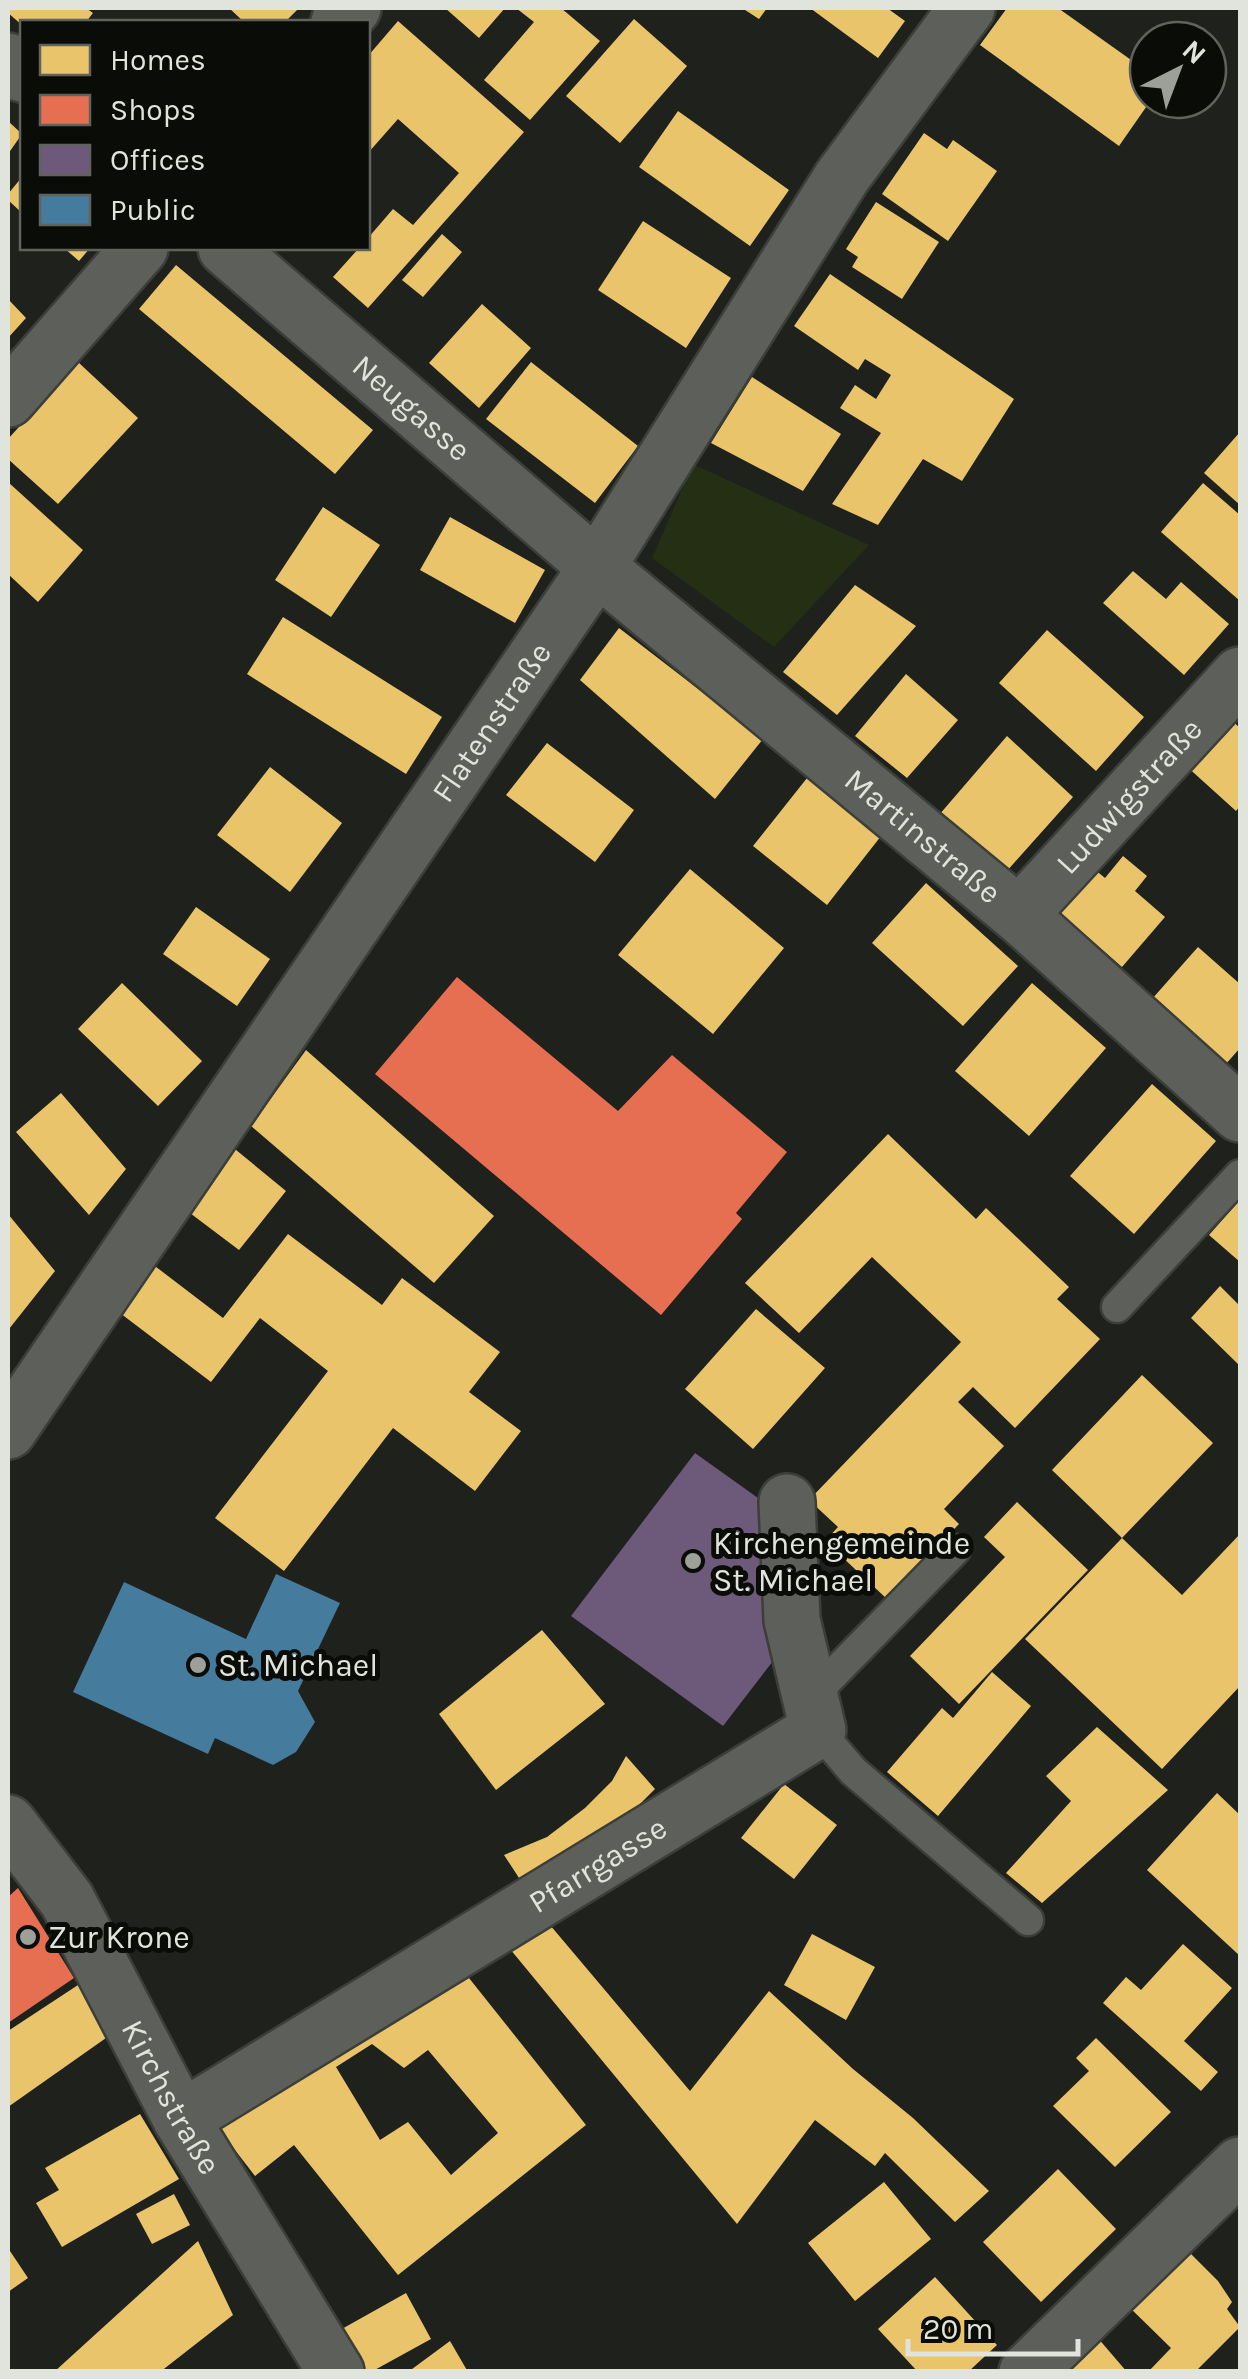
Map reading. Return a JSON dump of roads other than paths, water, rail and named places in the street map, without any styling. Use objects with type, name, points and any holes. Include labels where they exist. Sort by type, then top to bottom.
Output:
[{"type":"street","name":"Flatenstraße","points":[[8,1431],[597,567],[842,177],[966,8]]},
{"type":"street","points":[[8,399],[138,250]]},
{"type":"street","name":"Neugasse","points":[[228,250],[597,567]]},
{"type":"street","name":"Martinstraße","points":[[597,567],[1018,915],[1240,1114]]},
{"type":"street","name":"Ludwigstraße","points":[[1018,915],[1240,675]]},
{"type":"street","points":[[787,1502],[792,1620],[814,1714]]},
{"type":"street","name":"Pfarrgasse","points":[[180,2119],[814,1714]]},
{"type":"street","name":"Kirchstraße","points":[[8,1824],[67,1900],[180,2119],[336,2372]]},
{"type":"street","points":[[1026,2372],[1240,2165]]},
{"type":"lane","points":[[1117,1307],[1240,1176]]},
{"type":"lane","points":[[955,1550],[814,1714],[853,1772],[1028,1920]]},
{"type":"place","name":"Kirchengemeinde St. Michael","points":[[693,1561]]},
{"type":"place","name":"St. Michael","points":[[198,1665]]},
{"type":"place","name":"Zur Krone","points":[[28,1937]]}]
